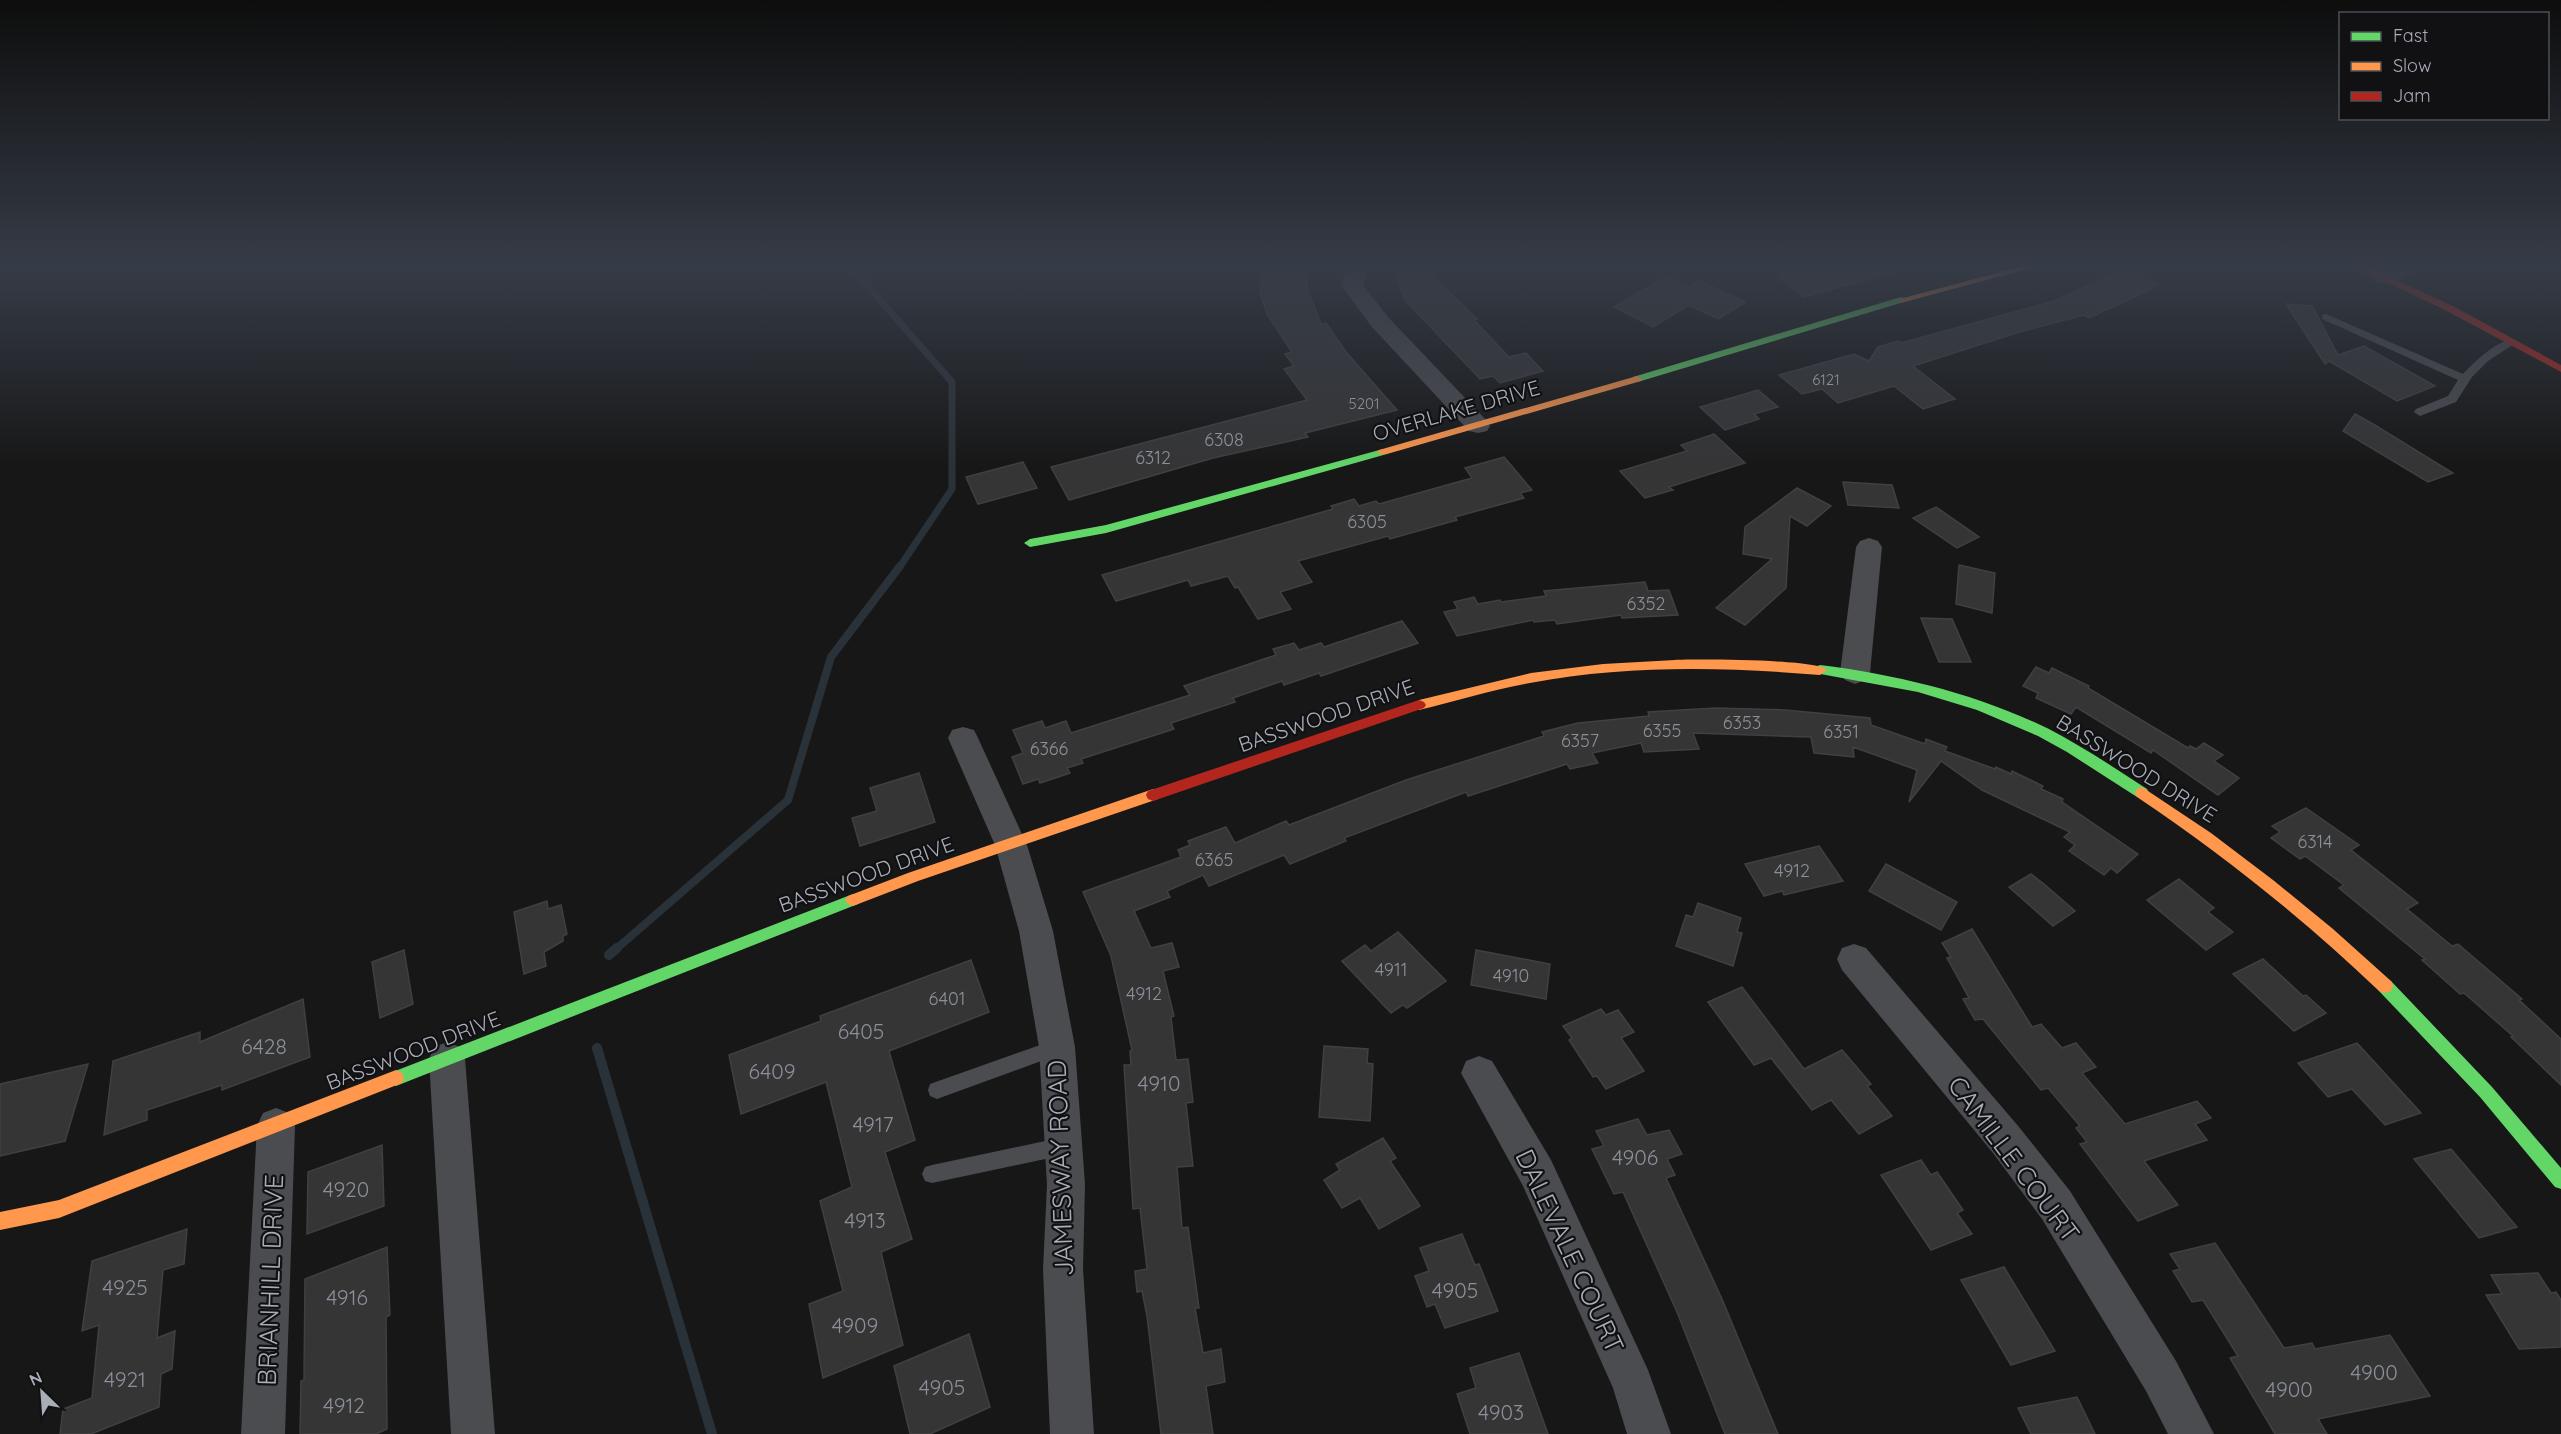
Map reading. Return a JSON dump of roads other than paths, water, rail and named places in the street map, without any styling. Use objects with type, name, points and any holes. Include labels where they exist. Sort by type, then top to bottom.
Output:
[{"type":"street","points":[[1391,334],[1478,426]]},
{"type":"street","name":"OVERLAKE DRIVE","points":[[1030,543],[1106,529],[1478,426],[1786,334]]},
{"type":"street","points":[[2498,334],[2561,369]]},
{"type":"street","points":[[1855,673],[1869,547]]},
{"type":"street","name":"BASSWOOD DRIVE","points":[[0,1221],[59,1209],[913,877],[1415,706],[1530,678],[1612,667],[1694,663],[1757,664],[1855,673],[1946,695],[2011,718],[2072,748],[2213,840],[2264,879],[2383,984],[2486,1092],[2561,1181]]},
{"type":"street","name":"JAMESWAY ROAD","points":[[963,738],[1011,845],[1036,931],[1057,1047],[1066,1185],[1063,1269],[1072,1434]]},
{"type":"street","name":"CAMILLE COURT","points":[[1854,958],[2006,1140],[2056,1205],[2161,1376],[2192,1434]]},
{"type":"street","points":[[447,1059],[472,1434]]},
{"type":"street","name":"DALEVALE COURT","points":[[1479,1073],[1537,1173],[1634,1385],[1648,1434]]},
{"type":"street","name":"BRIANHILL DRIVE","points":[[263,1434],[276,1126]]},
{"type":"lane","points":[[2364,334],[2465,379]]},
{"type":"lane","points":[[2420,412],[2452,399],[2465,379],[2496,350],[2511,342]]},
{"type":"lane","points":[[938,1090],[1057,1047]]},
{"type":"lane","points":[[932,1174],[1064,1146]]},
{"type":"waterway","points":[[899,568],[952,489],[952,382],[910,334]]},
{"type":"waterway","points":[[615,950],[788,800],[831,657],[900,566]]},
{"type":"waterway","points":[[609,955],[617,948]]},
{"type":"waterway","points":[[597,1048],[712,1434]]}]
